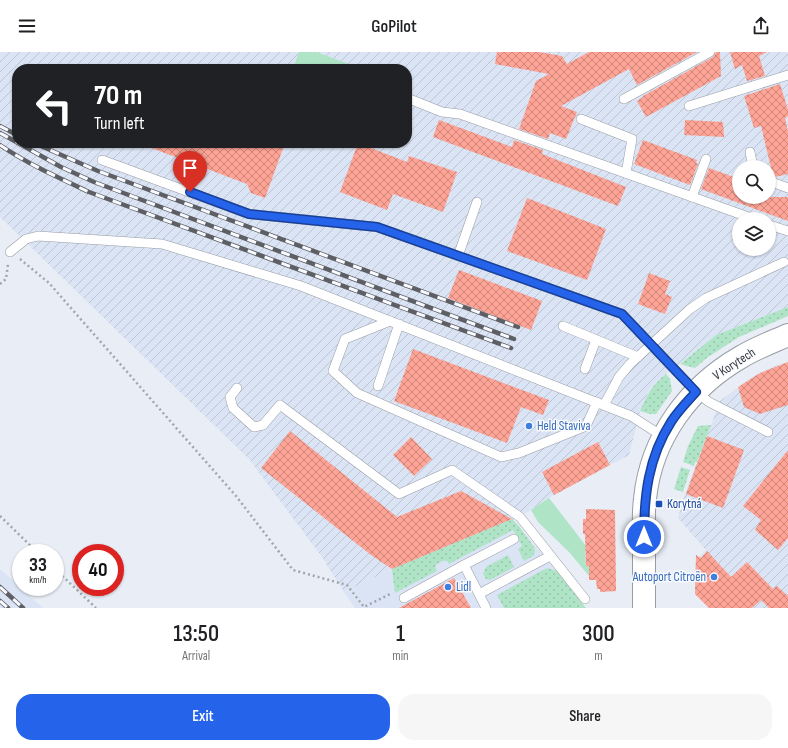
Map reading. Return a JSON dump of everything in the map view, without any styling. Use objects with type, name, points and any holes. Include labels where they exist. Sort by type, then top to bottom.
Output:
[{"type":"street","name":"V Korytech","points":[[644,608],[645,499],[651,468],[662,436],[671,422],[696,392],[730,364],[752,351],[788,335]]},
{"type":"lane","points":[[624,99],[710,52]]},
{"type":"lane","points":[[689,106],[788,75]]},
{"type":"lane","points":[[412,100],[442,112],[460,114],[734,212]]},
{"type":"lane","points":[[581,119],[632,139],[626,173]]},
{"type":"lane","points":[[750,152],[751,160]]},
{"type":"lane","points":[[692,197],[706,159]]},
{"type":"lane","points":[[102,160],[249,214],[377,227],[622,314],[696,392],[709,402],[768,432]]},
{"type":"lane","points":[[776,184],[788,188]]},
{"type":"lane","points":[[458,256],[478,202]]},
{"type":"lane","points":[[776,227],[788,231]]},
{"type":"lane","points":[[10,252],[26,239],[38,236],[162,244],[301,286],[631,416],[662,436]]},
{"type":"lane","points":[[390,321],[345,339],[332,371],[358,394],[501,457],[519,453],[586,426],[619,377],[638,357],[690,309],[706,298],[784,262]]},
{"type":"lane","points":[[378,386],[399,324]]},
{"type":"lane","points":[[562,326],[638,357]]},
{"type":"lane","points":[[585,369],[596,340]]},
{"type":"lane","points":[[237,388],[230,397],[233,408],[254,427],[263,426],[280,405],[398,494],[452,470],[520,517],[585,599]]},
{"type":"lane","points":[[404,598],[514,539]]},
{"type":"lane","points":[[479,594],[550,556]]},
{"type":"lane","points":[[464,565],[486,608]]},
{"type":"path","points":[[10,252],[50,283],[236,496],[293,570],[347,586],[364,607],[399,589],[404,598]]},
{"type":"path","points":[[0,516],[29,544]]},
{"type":"path","points":[[64,578],[96,608]]},
{"type":"shaded area","points":[[0,52],[788,52],[788,307],[716,335],[656,382],[649,391],[640,411],[629,455],[554,495],[520,517],[392,569],[344,592],[322,557],[249,459],[0,217]]},
{"type":"shaded area","points":[[788,362],[788,608],[709,608],[695,594],[696,560],[706,550],[678,518],[685,494],[720,401],[749,379],[772,367]]},
{"type":"shaded area","points":[[512,519],[557,571],[586,608],[355,608],[344,592],[392,569]]},
{"type":"shaded area","points":[[0,569],[12,580],[12,596],[30,596],[43,608],[0,608]]},
{"type":"green space","points":[[299,52],[316,52],[349,64],[295,64]]},
{"type":"green space","points":[[788,307],[788,316],[739,337],[708,357],[695,368],[680,364],[716,335]]},
{"type":"green space","points":[[666,374],[670,379],[672,391],[656,414],[640,411],[650,391]]},
{"type":"green space","points":[[711,425],[697,462],[695,462],[694,466],[683,462],[688,446],[698,426]]},
{"type":"green space","points":[[681,467],[690,470],[683,492],[674,489]]},
{"type":"green space","points":[[549,498],[590,551],[585,551],[586,566],[590,566],[589,576],[570,553],[538,522],[531,510]]},
{"type":"green space","points":[[512,519],[534,547],[535,551],[533,556],[524,561],[518,549],[522,546],[513,530],[449,564],[447,561],[440,562],[435,567],[437,571],[395,593],[392,569]]},
{"type":"green space","points":[[508,555],[514,567],[490,580],[486,579],[483,574],[486,567]]},
{"type":"green space","points":[[547,568],[557,571],[586,608],[504,608],[497,595]]},
{"type":"building","points":[[497,52],[539,52],[562,56],[567,64],[589,52],[697,52],[637,85],[629,69],[561,106],[577,112],[566,139],[550,133],[548,139],[519,129],[536,81],[549,74],[495,64]]},
{"type":"building","points":[[716,52],[720,52],[721,76],[646,117],[637,101],[643,96],[713,57]]},
{"type":"building","points":[[730,52],[767,52],[759,56],[765,76],[747,81],[742,65],[735,69]]},
{"type":"building","points":[[780,84],[788,110],[788,116],[785,118],[788,132],[788,174],[776,177],[776,160],[769,160],[761,126],[754,128],[744,96]]},
{"type":"building","points":[[439,120],[512,147],[514,140],[543,150],[542,154],[626,187],[618,206],[433,137]]},
{"type":"building","points":[[685,120],[723,122],[724,137],[684,135]]},
{"type":"building","points":[[643,140],[697,160],[696,163],[698,164],[690,185],[634,164]]},
{"type":"building","points":[[152,148],[283,148],[265,198],[251,193],[247,184]]},
{"type":"building","points":[[356,148],[371,148],[407,162],[409,156],[457,172],[443,212],[393,194],[387,210],[340,192]]},
{"type":"building","points":[[709,168],[732,176],[732,200],[701,189]]},
{"type":"building","points":[[776,197],[788,197],[788,221],[776,217],[776,212],[764,212],[742,204],[776,204]]},
{"type":"building","points":[[527,198],[606,229],[587,280],[507,251]]},
{"type":"building","points":[[459,270],[542,301],[531,330],[448,298]]},
{"type":"building","points":[[649,273],[670,281],[665,294],[672,297],[665,314],[638,304]]},
{"type":"building","points":[[413,349],[549,400],[543,415],[521,407],[507,443],[394,401]]},
{"type":"building","points":[[788,362],[788,405],[760,414],[744,407],[738,387],[760,373]]},
{"type":"building","points":[[290,431],[397,517],[461,491],[512,519],[392,569],[371,555],[261,468]]},
{"type":"building","points":[[707,436],[744,450],[723,508],[686,494]]},
{"type":"building","points":[[411,437],[432,459],[414,476],[393,455]]},
{"type":"building","points":[[598,442],[610,465],[554,495],[542,472]]},
{"type":"building","points":[[788,450],[788,538],[778,550],[755,530],[761,520],[743,506]]},
{"type":"building","points":[[586,509],[615,510],[616,591],[600,592],[600,589],[597,589],[596,580],[589,580],[589,566],[586,566],[585,534],[583,534],[583,519],[586,519]]},
{"type":"building","name":"Autoport Citroën","points":[[707,551],[731,577],[747,562],[773,589],[777,586],[788,596],[788,608],[769,608],[761,600],[752,608],[709,608],[695,594],[696,555],[701,558]]},
{"type":"building","name":"Lidl","points":[[454,578],[471,608],[399,608]]},
{"type":"railway","points":[[0,126],[12,132]]},
{"type":"railway","points":[[0,133],[12,140]]},
{"type":"railway","points":[[0,145],[33,165],[89,192],[511,348]]},
{"type":"railway","points":[[27,148],[61,167],[94,182],[514,339]]},
{"type":"railway","points":[[45,148],[98,171],[518,327]]},
{"type":"railway","points":[[0,587],[23,608]]},
{"type":"railway","points":[[0,601],[8,608]]},
{"type":"place","name":"Held Staviva","points":[[529,426]]},
{"type":"place","name":"Korytná","points":[[659,504]]},
{"type":"place","name":"Autoport Citroën","points":[[714,577]]},
{"type":"place","name":"Lidl","points":[[448,587]]},
{"type":"route","points":[[190,192],[249,214],[377,227],[622,314],[696,392],[671,422],[662,436],[655,455],[646,487],[644,537]]}]
